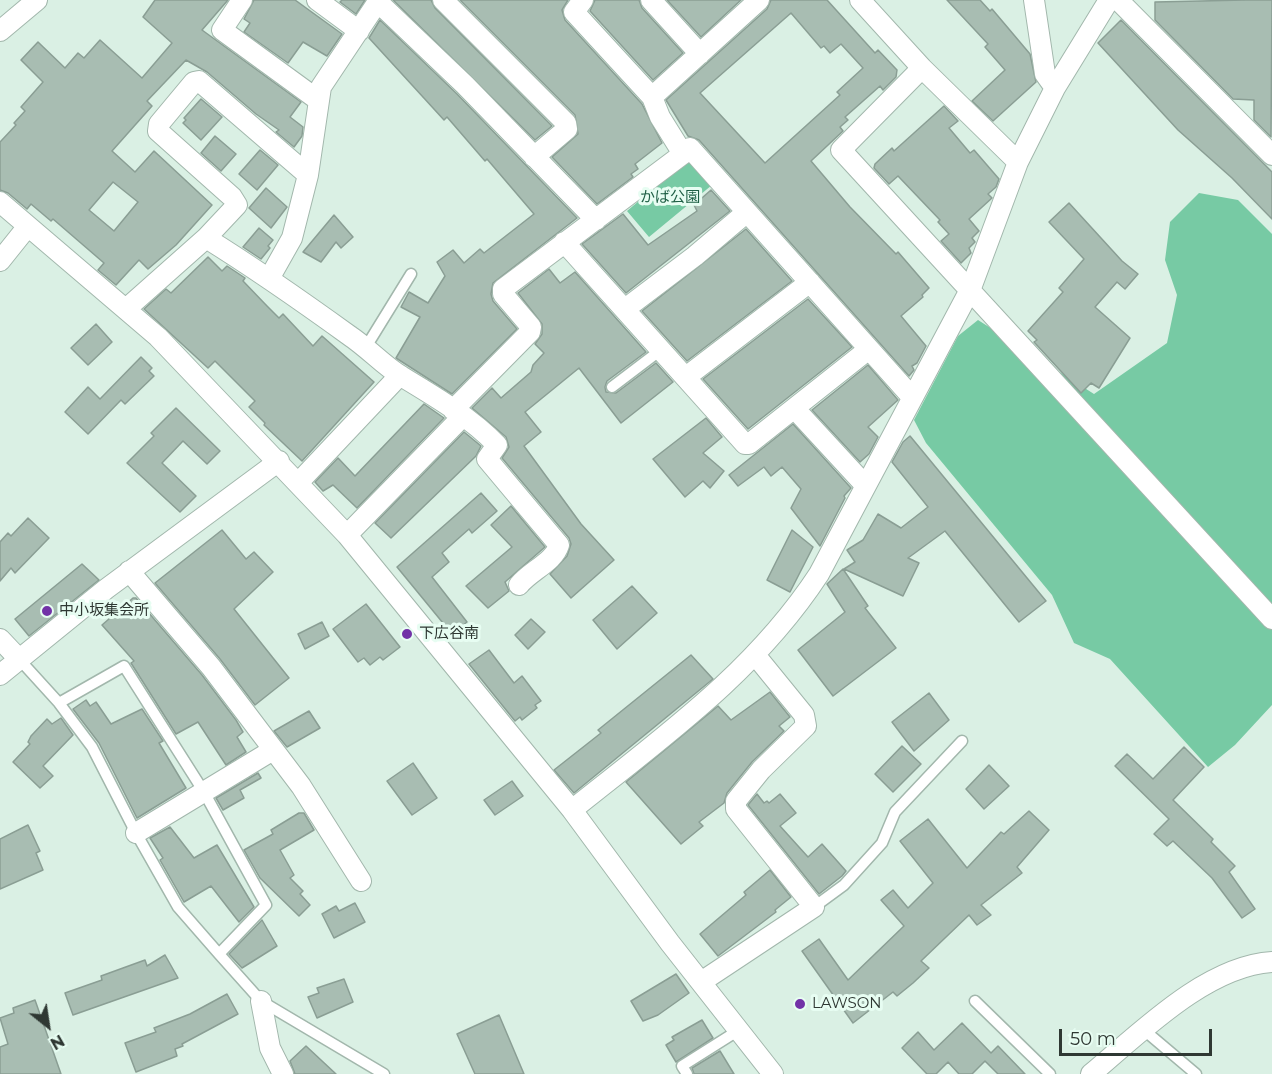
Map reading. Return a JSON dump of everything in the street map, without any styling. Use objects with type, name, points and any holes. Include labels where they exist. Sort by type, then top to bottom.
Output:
[{"type":"street","points":[[0,31],[37,0]]},
{"type":"street","points":[[242,0],[222,30],[318,100]]},
{"type":"street","points":[[317,0],[359,31]]},
{"type":"street","points":[[443,0],[566,123],[567,129],[534,157]]},
{"type":"street","points":[[583,0],[574,12],[652,96],[660,117],[683,154]]},
{"type":"street","points":[[651,0],[700,54]]},
{"type":"street","points":[[860,0],[922,68],[1018,162]]},
{"type":"street","points":[[1034,0],[1045,74],[1054,88]]},
{"type":"street","points":[[572,810],[669,732],[756,656],[794,613],[819,573],[911,396],[971,288],[1018,162],[1054,88],[1109,0]]},
{"type":"street","points":[[1118,0],[1272,155]]},
{"type":"street","points":[[270,277],[292,238],[308,175],[321,87],[378,1],[465,85],[596,220]]},
{"type":"street","points":[[652,96],[700,54],[751,3]]},
{"type":"street","points":[[922,68],[841,150],[971,288],[1272,619]]},
{"type":"street","points":[[126,309],[206,238],[237,205],[232,197],[158,131],[159,124],[194,82],[199,81],[308,175]]},
{"type":"street","points":[[347,535],[530,332],[531,327],[503,294],[503,289],[690,148],[911,396]]},
{"type":"street","points":[[0,202],[158,337],[279,461],[347,535],[572,810],[773,1074]]},
{"type":"street","points":[[625,309],[695,256],[747,212]]},
{"type":"street","points":[[0,261],[28,226]]},
{"type":"street","points":[[206,238],[270,277],[366,347],[400,375],[421,386],[458,413],[497,445],[487,459],[559,545],[557,553],[528,573],[519,585]]},
{"type":"street","points":[[564,242],[745,444],[795,409],[869,349]]},
{"type":"street","points":[[686,377],[810,282]]},
{"type":"street","points":[[298,482],[400,375]]},
{"type":"street","points":[[795,409],[865,485]]},
{"type":"street","points":[[0,675],[129,571],[279,461]]},
{"type":"street","points":[[129,571],[211,667],[301,786],[361,882]]},
{"type":"street","points":[[0,639],[19,659]]},
{"type":"street","points":[[701,982],[814,907],[736,809],[736,801],[761,771],[807,726],[804,715],[756,656]]},
{"type":"street","points":[[136,833],[273,750]]},
{"type":"street","points":[[1096,1072],[1144,1030],[1193,993],[1243,965],[1272,962]]},
{"type":"street","points":[[261,1000],[270,1048],[283,1074]]},
{"type":"lane","points":[[366,347],[411,274]]},
{"type":"lane","points":[[612,387],[662,349]]},
{"type":"lane","points":[[19,659],[59,703],[92,747],[178,908],[261,1000],[384,1074]]},
{"type":"lane","points":[[59,703],[124,666],[204,792],[266,905],[219,954]]},
{"type":"lane","points":[[814,907],[844,885],[882,843],[895,812],[963,741]]},
{"type":"lane","points":[[975,1001],[1050,1074]]},
{"type":"lane","points":[[687,1074],[682,1066],[739,1030]]},
{"type":"lane","points":[[1144,1030],[1196,1074]]},
{"type":"green space","name":"かば公園","points":[[690,158],[712,185],[649,237],[627,211]]},
{"type":"green space","points":[[1199,193],[1238,200],[1272,234],[1272,705],[1235,745],[1208,767],[1110,659],[1074,643],[1052,595],[926,443],[914,420],[958,336],[978,320],[1094,394],[1167,343],[1177,295],[1165,260],[1170,222]]},
{"type":"building","points":[[155,0],[228,0],[202,30],[301,102],[290,117],[303,127],[302,136],[294,147],[276,132],[279,130],[256,114],[207,72],[186,60],[147,101],[152,106],[112,151],[135,172],[154,151],[212,205],[176,245],[148,269],[139,260],[116,285],[98,270],[104,263],[53,219],[51,221],[31,204],[27,209],[8,193],[0,190],[0,142],[25,111],[21,107],[43,82],[21,60],[38,42],[65,68],[78,53],[84,58],[100,40],[142,78],[172,43],[143,17]],"holes":[[[113,182],[138,202],[114,231],[89,210]]]},
{"type":"building","points":[[254,0],[295,0],[342,34],[327,56],[303,42],[288,63],[244,32],[250,23],[244,19]]},
{"type":"building","points":[[342,0],[365,0],[356,14],[340,2]]},
{"type":"building","points":[[393,0],[431,0],[435,8],[552,126],[535,140]]},
{"type":"building","points":[[460,0],[568,0],[562,10],[565,20],[642,104],[662,143],[635,164],[638,169],[631,174],[633,177],[597,204],[552,157],[578,134],[575,115]]},
{"type":"building","points":[[595,0],[639,0],[642,8],[683,53],[653,80],[590,11]]},
{"type":"building","points":[[667,0],[741,0],[701,37]]},
{"type":"building","points":[[771,0],[827,0],[875,53],[878,50],[897,70],[896,77],[883,90],[880,86],[845,117],[848,120],[840,127],[843,131],[811,161],[850,207],[896,254],[898,252],[929,288],[922,295],[923,297],[901,316],[926,346],[917,363],[912,366],[914,370],[909,376],[699,140],[688,136],[666,100],[767,9]],"holes":[[[791,13],[821,48],[824,46],[830,53],[841,44],[863,68],[837,92],[840,95],[765,163],[700,93]]]},
{"type":"building","points":[[947,0],[980,0],[990,11],[992,9],[1030,54],[1036,82],[993,121],[972,101],[1005,70],[985,47],[988,44]]},
{"type":"building","points":[[1272,0],[1271,137],[1254,120],[1254,100],[1233,99],[1155,20],[1155,2]]},
{"type":"building","points":[[380,20],[457,94],[577,218],[493,283],[491,294],[493,301],[517,329],[452,394],[396,358],[420,317],[401,307],[409,292],[428,303],[445,276],[437,262],[453,250],[464,263],[480,249],[484,253],[534,214],[487,159],[485,161],[447,117],[444,120],[369,38]]},
{"type":"building","points":[[1121,20],[1272,172],[1272,219],[1232,178],[1178,130],[1098,43]]},
{"type":"building","points":[[201,99],[222,117],[201,140],[183,123],[186,120],[184,118]]},
{"type":"building","points":[[944,106],[958,121],[949,128],[970,153],[974,150],[999,179],[996,187],[988,194],[992,198],[969,219],[979,231],[972,238],[975,242],[969,248],[971,253],[961,263],[941,241],[949,234],[938,222],[940,220],[898,176],[889,184],[874,168],[875,164],[892,148],[894,151]]},
{"type":"building","points":[[215,136],[236,154],[221,171],[201,153]]},
{"type":"building","points":[[260,150],[278,165],[257,190],[239,174]]},
{"type":"building","points":[[266,188],[287,207],[271,228],[249,208]]},
{"type":"building","points":[[711,190],[730,211],[626,293],[582,244],[623,214],[648,245],[697,211],[694,205]]},
{"type":"building","points":[[1069,203],[1122,261],[1138,274],[1125,289],[1117,282],[1095,307],[1130,338],[1099,388],[1091,383],[1081,393],[1034,342],[1037,340],[1028,331],[1063,292],[1059,288],[1084,259],[1049,222]]},
{"type":"building","points":[[334,215],[353,237],[341,248],[336,242],[321,262],[303,252]]},
{"type":"building","points":[[259,228],[273,240],[261,259],[243,247]]},
{"type":"building","points":[[746,229],[792,281],[687,361],[642,311]]},
{"type":"building","points":[[208,257],[222,271],[227,266],[245,278],[243,281],[279,318],[283,314],[313,346],[322,336],[374,382],[302,461],[264,425],[265,423],[249,407],[255,401],[215,361],[208,368],[144,309],[166,289],[171,293]]},
{"type":"building","points":[[549,269],[560,283],[575,272],[646,352],[607,381],[606,392],[616,393],[656,363],[673,382],[621,423],[579,368],[525,412],[541,432],[524,446],[581,524],[614,560],[571,598],[550,574],[567,556],[571,544],[569,538],[502,458],[509,447],[506,437],[472,408],[492,388],[501,398],[531,372],[533,365],[544,353],[535,344],[542,334],[542,324],[518,293]]},
{"type":"building","points":[[808,299],[852,347],[748,429],[703,379]]},
{"type":"building","points":[[96,324],[112,342],[88,365],[71,348]]},
{"type":"building","points":[[141,357],[152,368],[149,371],[154,376],[125,404],[121,400],[88,434],[65,412],[88,387],[100,399]]},
{"type":"building","points":[[868,365],[898,400],[868,427],[878,437],[869,454],[860,462],[812,410]]},
{"type":"building","points":[[424,404],[444,418],[357,508],[333,485],[323,491],[315,482],[338,458],[355,476]]},
{"type":"building","points":[[176,408],[220,451],[207,464],[183,441],[162,463],[196,496],[180,512],[127,463],[154,436],[151,433]]},
{"type":"building","points":[[706,418],[722,437],[703,453],[724,471],[710,488],[703,481],[685,497],[653,459]]},
{"type":"building","points":[[793,424],[851,488],[844,496],[820,546],[791,508],[801,489],[782,467],[771,476],[764,467],[738,486],[729,475]]},
{"type":"building","points":[[464,432],[481,446],[476,456],[391,538],[375,523]]},
{"type":"building","points":[[910,436],[1046,601],[1019,622],[945,531],[908,558],[919,563],[903,596],[844,569],[855,562],[847,550],[863,540],[878,514],[901,528],[928,507],[892,462],[903,442]]},
{"type":"building","points":[[481,493],[497,511],[472,533],[469,529],[442,553],[449,562],[432,577],[467,622],[452,634],[397,567]]},
{"type":"building","points":[[511,506],[545,547],[505,582],[509,591],[488,608],[466,586],[512,547],[491,525]]},
{"type":"building","points":[[28,518],[49,538],[15,573],[11,568],[0,581],[0,542],[8,533],[11,536]]},
{"type":"building","points":[[222,530],[246,559],[254,552],[273,572],[234,609],[289,678],[255,705],[220,659],[155,583]]},
{"type":"building","points":[[792,530],[813,547],[790,592],[767,580]]},
{"type":"building","name":"中小坂集会所","points":[[82,564],[99,580],[29,636],[15,619]]},
{"type":"building","points":[[843,569],[868,606],[865,608],[896,648],[833,696],[798,650],[845,612],[827,584]]},
{"type":"building","points":[[632,586],[657,613],[617,649],[593,620]]},
{"type":"building","points":[[133,598],[136,598],[202,675],[243,732],[237,737],[246,752],[226,765],[198,722],[176,734],[131,663],[134,661],[102,625]]},
{"type":"building","points":[[366,604],[400,647],[383,660],[380,657],[370,665],[364,658],[358,662],[333,629]]},
{"type":"building","points":[[531,619],[545,632],[528,649],[515,635]]},
{"type":"building","points":[[322,622],[329,636],[305,649],[298,634]]},
{"type":"building","points":[[489,650],[514,683],[522,676],[541,701],[535,705],[537,708],[522,720],[520,717],[515,721],[469,664]]},
{"type":"building","points":[[691,655],[713,679],[574,793],[554,770],[601,733],[598,730]]},
{"type":"building","points":[[770,692],[790,717],[779,726],[784,731],[752,762],[727,793],[724,803],[699,822],[703,826],[681,844],[626,782],[718,706],[731,720]]},
{"type":"building","points":[[929,693],[949,720],[914,751],[892,722]]},
{"type":"building","points":[[86,700],[90,706],[96,702],[111,724],[142,709],[163,741],[159,743],[186,788],[137,818],[99,743],[73,709]]},
{"type":"building","points":[[309,711],[320,728],[287,747],[274,731]]},
{"type":"building","points":[[61,718],[73,735],[43,766],[53,776],[40,788],[13,762],[30,744],[28,742],[31,736],[47,719],[52,724]]},
{"type":"building","points":[[902,746],[921,764],[893,792],[875,774]]},
{"type":"building","points":[[1184,747],[1204,767],[1173,800],[1213,839],[1211,842],[1235,866],[1229,872],[1255,909],[1242,918],[1212,878],[1173,841],[1167,846],[1154,834],[1169,819],[1115,766],[1127,754],[1153,779]]},
{"type":"building","points":[[413,763],[437,798],[412,815],[387,781]]},
{"type":"building","points":[[989,765],[1009,786],[984,809],[966,789]]},
{"type":"building","points":[[258,773],[261,778],[240,790],[244,798],[223,810],[216,798]]},
{"type":"building","points":[[512,781],[523,796],[495,815],[484,800]]},
{"type":"building","points":[[757,794],[764,803],[767,801],[769,803],[780,794],[796,813],[780,826],[808,857],[822,844],[846,871],[842,876],[819,894],[748,805]]},
{"type":"building","points":[[1029,811],[1049,830],[1017,867],[1022,873],[981,905],[991,915],[977,925],[969,915],[921,961],[929,968],[913,983],[897,996],[893,992],[853,1023],[802,951],[819,939],[848,980],[904,926],[881,900],[893,890],[908,908],[933,883],[900,841],[928,819],[967,868],[1001,832],[1004,834]]},
{"type":"building","points":[[299,813],[304,813],[314,830],[280,850],[294,875],[290,878],[303,891],[300,894],[310,905],[299,916],[260,878],[244,850],[273,834],[271,830]]},
{"type":"building","points":[[28,825],[40,851],[36,853],[43,870],[0,889],[0,839]]},
{"type":"building","points":[[170,827],[194,858],[217,845],[254,907],[239,922],[211,886],[184,902],[160,860],[163,858],[150,838]]},
{"type":"building","points":[[770,870],[791,897],[775,910],[776,912],[718,956],[700,934],[746,895],[744,892]]},
{"type":"building","points":[[355,903],[365,922],[334,938],[322,914],[336,906],[339,911]]},
{"type":"building","points":[[262,920],[277,946],[242,968],[229,954]]},
{"type":"building","points":[[165,955],[178,978],[73,1015],[65,993],[102,980],[101,976],[145,960],[147,966]]},
{"type":"building","points":[[676,974],[689,993],[658,1015],[643,1021],[631,1001]]},
{"type":"building","points":[[344,979],[353,1002],[317,1018],[308,997],[319,993],[317,988]]},
{"type":"building","points":[[227,994],[238,1014],[182,1044],[183,1046],[175,1049],[177,1056],[136,1072],[125,1043],[156,1032],[154,1028],[190,1014]]},
{"type":"building","points":[[35,1000],[61,1074],[0,1074],[0,1047],[8,1044],[0,1018],[14,1013],[13,1008]]},
{"type":"building","points":[[499,1015],[524,1074],[475,1074],[457,1034]]},
{"type":"building","points":[[702,1020],[713,1038],[676,1062],[666,1045],[674,1040],[672,1037]]},
{"type":"building","points":[[962,1023],[991,1053],[998,1046],[1025,1074],[998,1074],[985,1061],[972,1074],[959,1074],[948,1062],[936,1074],[927,1074],[902,1048],[918,1032],[934,1050]]},
{"type":"building","points":[[306,1046],[336,1074],[295,1074],[290,1061]]},
{"type":"building","points":[[720,1051],[734,1074],[694,1074],[692,1068]]},
{"type":"place","name":"中小坂集会所","points":[[47,611]]},
{"type":"place","name":"下広谷南","points":[[407,634]]},
{"type":"place","name":"LAWSON","points":[[800,1004]]}]
